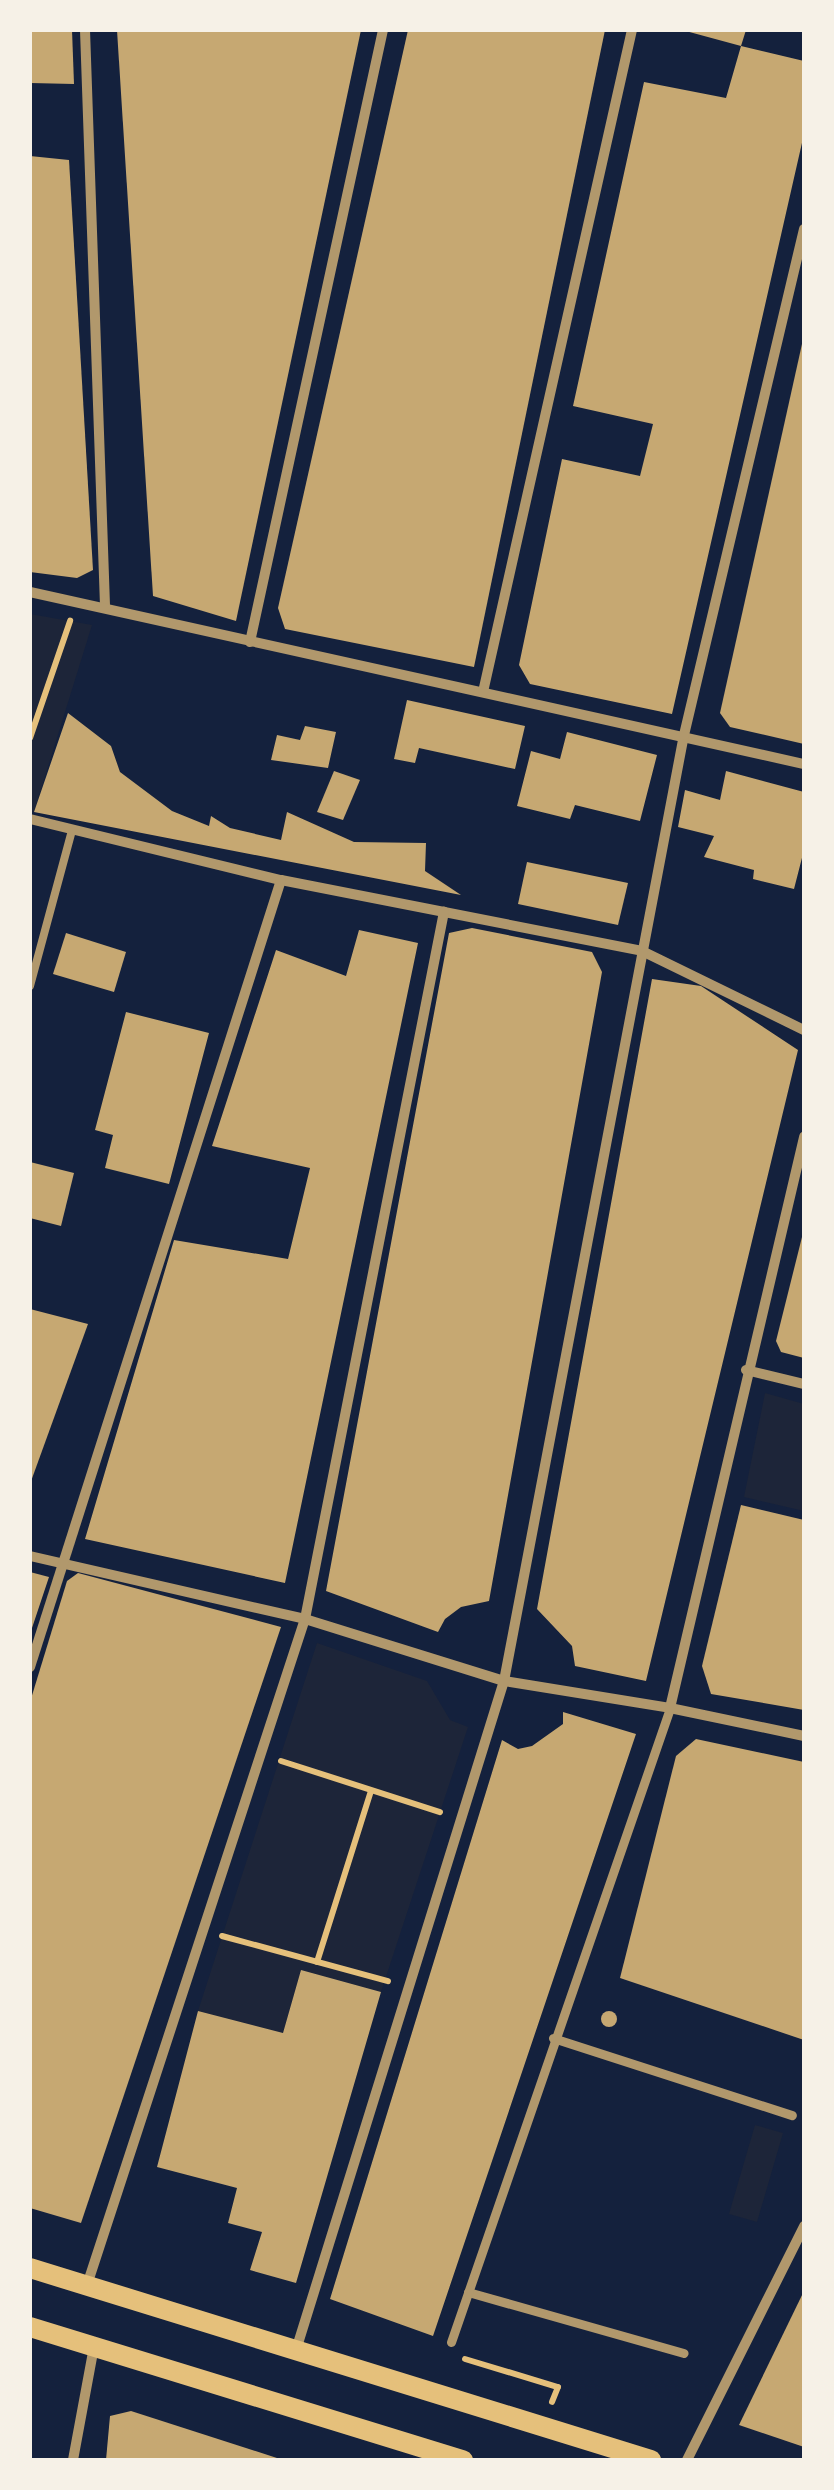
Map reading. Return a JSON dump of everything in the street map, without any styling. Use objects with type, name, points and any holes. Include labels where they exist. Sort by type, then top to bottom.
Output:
[{"type":"main road","points":[[30,2268],[651,2460]]},
{"type":"main road","points":[[30,2327],[463,2460]]},
{"type":"street","points":[[86,30],[105,607]]},
{"type":"street","points":[[250,642],[383,30]]},
{"type":"street","points":[[483,692],[632,30]]},
{"type":"street","points":[[296,2350],[504,1681],[684,735],[804,229]]},
{"type":"street","points":[[30,592],[804,764]]},
{"type":"street","points":[[30,820],[281,880],[642,951],[804,1030]]},
{"type":"street","points":[[30,1667],[281,880]]},
{"type":"street","points":[[86,2286],[306,1619],[444,912]]},
{"type":"street","points":[[450,2342],[670,1708],[746,1370],[804,1137]]},
{"type":"street","points":[[746,1370],[804,1384]]},
{"type":"street","points":[[30,1556],[306,1619],[504,1681],[670,1708],[804,1736]]},
{"type":"street","points":[[554,2038],[792,2116]]},
{"type":"street","points":[[687,2460],[804,2226]]},
{"type":"street","points":[[468,2292],[684,2353]]},
{"type":"street","points":[[74,2460],[94,2347]]},
{"type":"lane","points":[[30,986],[72,830]]},
{"type":"path","points":[[30,738],[76,601]]},
{"type":"path","points":[[260,1755],[461,1819]]},
{"type":"path","points":[[317,1962],[371,1791]]},
{"type":"path","points":[[214,1934],[409,1987]]},
{"type":"path","points":[[450,2342],[447,2353],[558,2388],[542,2426]]},
{"type":"shaded area","points":[[30,614],[92,625],[34,812],[30,811]]},
{"type":"shaded area","points":[[765,1393],[804,1404],[804,1511],[744,1497]]},
{"type":"shaded area","points":[[317,1643],[427,1681],[450,1720],[468,1727],[381,1992],[301,1970],[283,2033],[198,2011]]},
{"type":"shaded area","points":[[755,2125],[783,2133],[757,2222],[729,2214]]},
{"type":"building","points":[[30,30],[72,30],[74,84],[30,83]]},
{"type":"building","points":[[117,30],[361,30],[236,621],[153,596]]},
{"type":"building","points":[[408,30],[605,30],[474,667],[285,629],[278,608]]},
{"type":"building","points":[[682,30],[746,30],[741,46]]},
{"type":"building","points":[[741,46],[804,61],[804,134],[672,714],[530,684],[519,665],[562,459],[640,476],[653,424],[573,406],[644,82],[726,98]]},
{"type":"building","points":[[30,156],[69,160],[93,570],[77,578],[30,572]]},
{"type":"building","points":[[804,335],[804,744],[730,727],[720,713]]},
{"type":"building","points":[[407,700],[525,726],[515,769],[419,748],[415,763],[394,759]]},
{"type":"building","points":[[68,713],[111,746],[120,772],[172,811],[209,826],[211,816],[230,828],[281,840],[287,812],[354,842],[426,843],[425,871],[461,895],[34,812]]},
{"type":"building","points":[[305,726],[336,732],[328,768],[271,760],[277,735],[300,740]]},
{"type":"building","points":[[567,732],[657,755],[640,821],[575,805],[570,819],[517,806],[531,751],[560,759]]},
{"type":"building","points":[[334,771],[360,780],[343,820],[317,812]]},
{"type":"building","points":[[726,771],[804,792],[804,850],[794,889],[753,879],[754,870],[704,857],[714,836],[678,827],[685,790],[720,800]]},
{"type":"building","points":[[527,862],[628,883],[618,925],[518,904]]},
{"type":"building","points":[[472,928],[592,952],[602,972],[489,1601],[461,1607],[445,1619],[438,1632],[326,1591],[449,933]]},
{"type":"building","points":[[359,930],[418,943],[285,1583],[85,1539],[174,1240],[288,1259],[310,1168],[212,1146],[276,950],[346,976]]},
{"type":"building","points":[[66,933],[126,952],[114,992],[53,974]]},
{"type":"building","points":[[652,979],[701,986],[798,1050],[646,1681],[575,1666],[572,1646],[537,1609]]},
{"type":"building","points":[[126,1012],[209,1033],[169,1184],[105,1168],[113,1135],[95,1130]]},
{"type":"building","points":[[30,1162],[74,1173],[61,1226],[30,1218]]},
{"type":"building","points":[[804,1229],[804,1358],[781,1352],[776,1341]]},
{"type":"building","points":[[30,1309],[88,1324],[30,1484]]},
{"type":"building","points":[[741,1505],[804,1520],[804,1710],[711,1694],[702,1666]]},
{"type":"building","points":[[30,1572],[49,1577],[31,1631],[30,1631]]},
{"type":"building","points":[[78,1573],[281,1627],[81,2223],[30,2208],[30,1702],[67,1581]]},
{"type":"building","points":[[563,1712],[636,1734],[433,2336],[330,2299],[502,1740],[518,1749],[532,1746],[563,1724]]},
{"type":"building","points":[[696,1739],[804,1762],[804,2040],[620,1978],[676,1756]]},
{"type":"building","points":[[301,1970],[381,1992],[296,2283],[250,2270],[262,2232],[228,2223],[237,2188],[157,2167],[198,2011],[283,2033]]},
{"type":"building","points":[[609,2011],[617,2019],[609,2027],[601,2019]]},
{"type":"building","points":[[804,2291],[804,2447],[739,2425]]},
{"type":"building","points":[[131,2411],[280,2460],[106,2460],[110,2416]]}]
